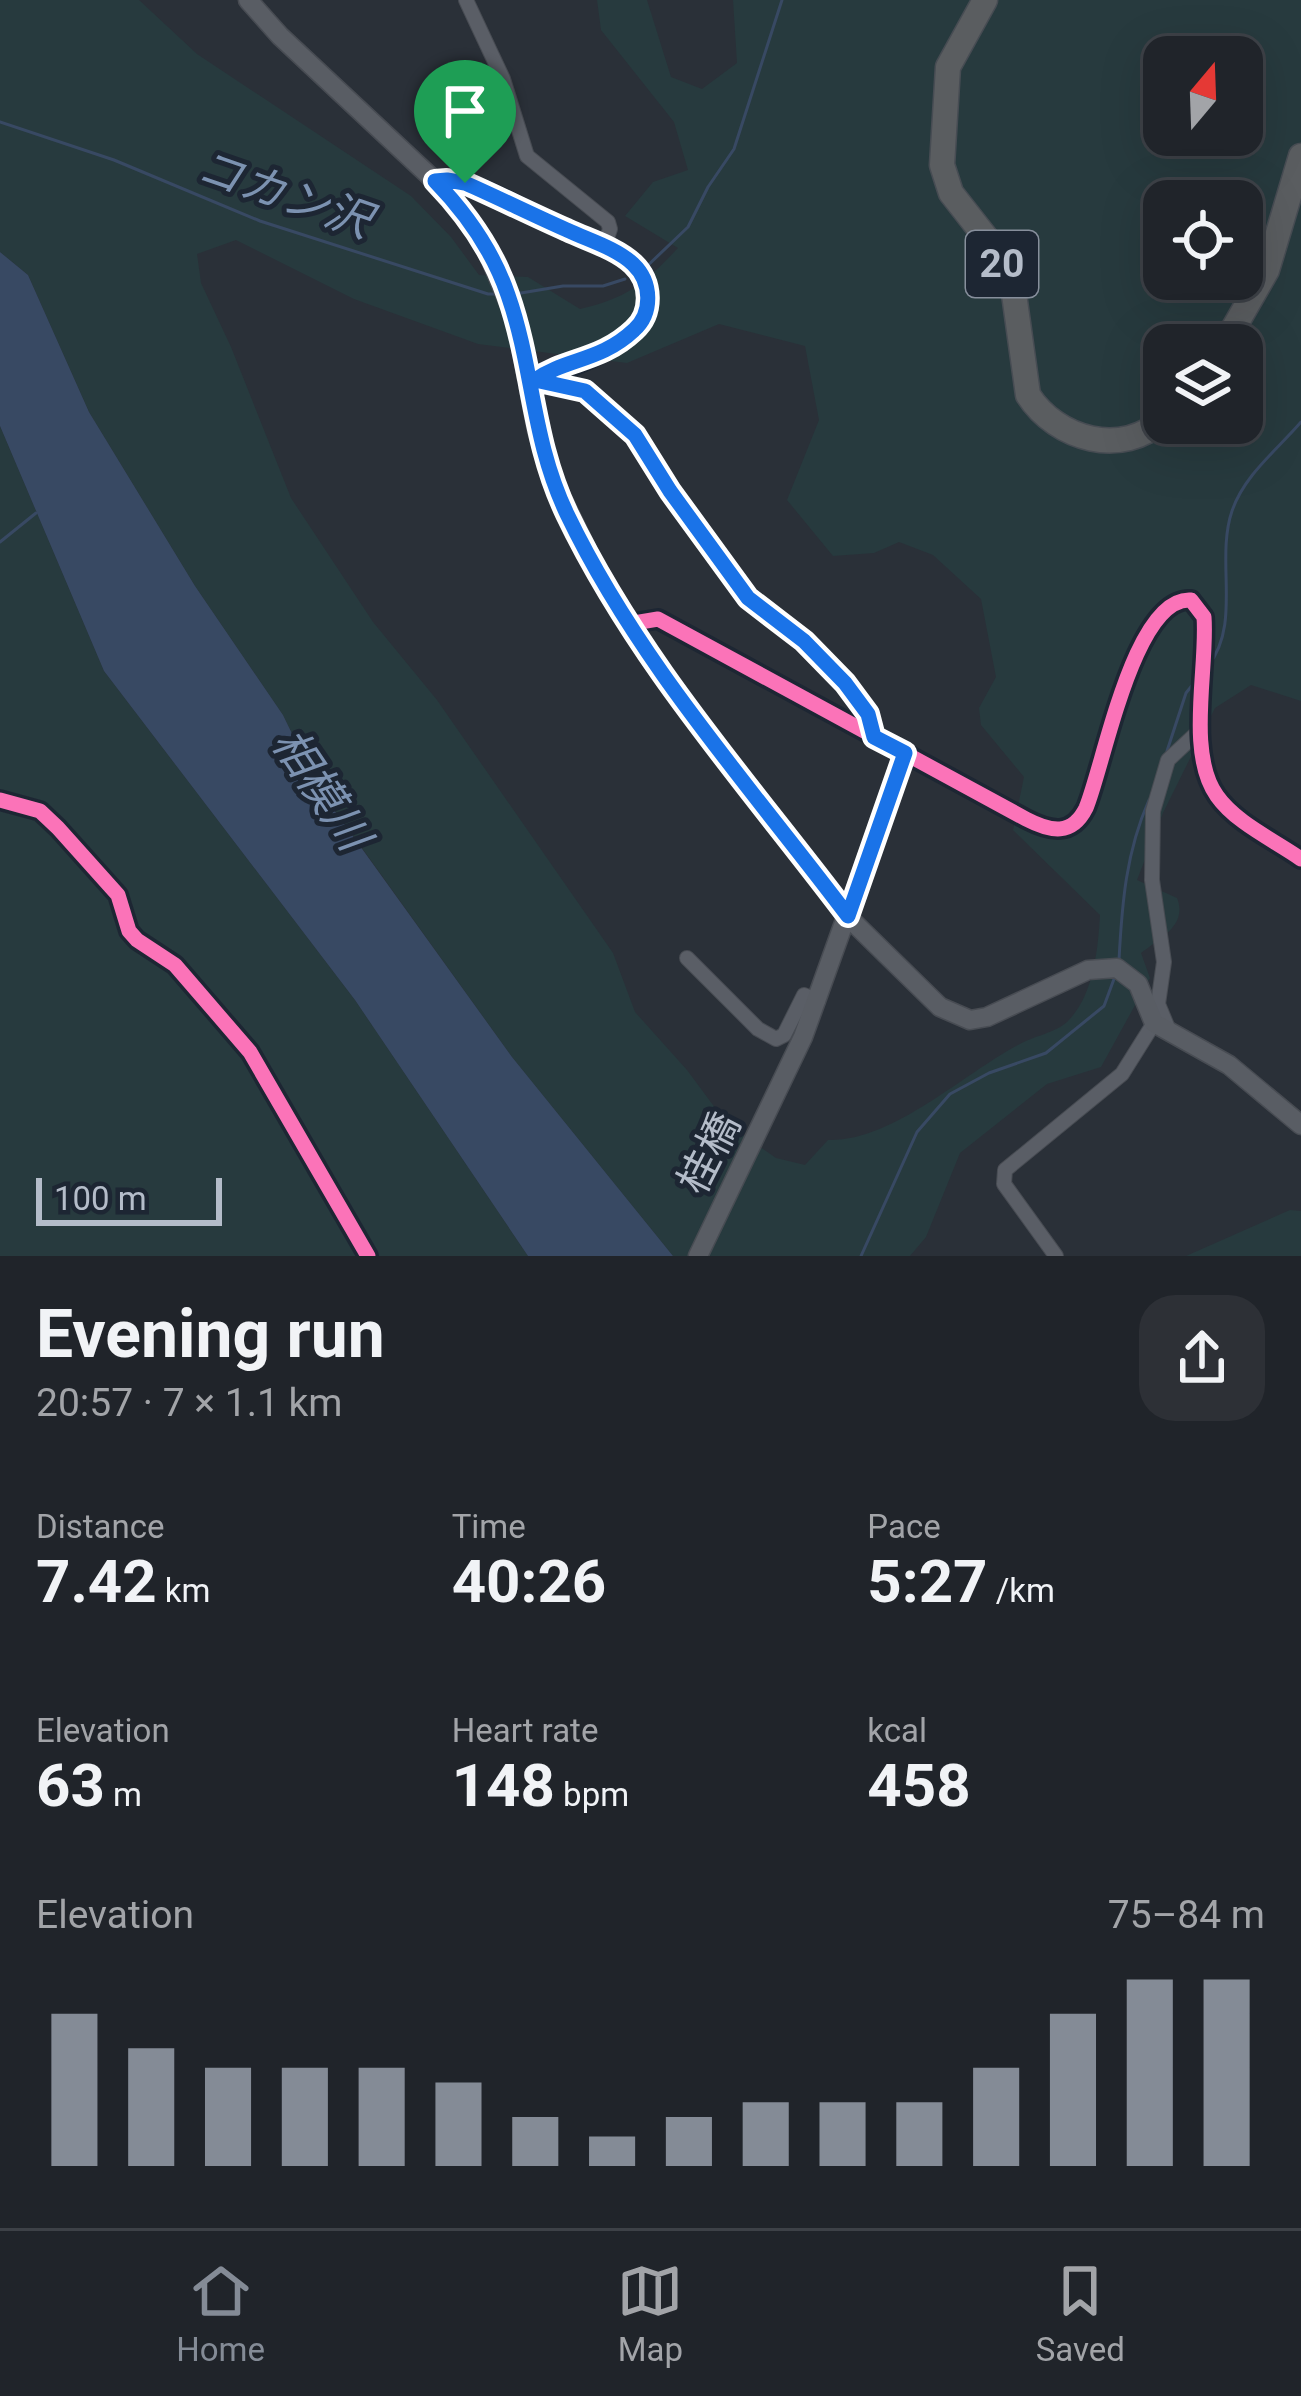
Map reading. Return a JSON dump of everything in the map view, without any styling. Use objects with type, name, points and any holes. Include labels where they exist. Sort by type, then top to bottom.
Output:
[{"type":"highway","name":"20","points":[[985,0],[948,67],[942,165],[951,193],[991,244],[1007,274],[1028,395],[1036,408],[1061,428],[1106,441],[1143,432]]},
{"type":"highway","points":[[1236,324],[1268,269],[1301,156]]},
{"type":"main road","points":[[248,0],[442,188],[473,226],[499,271],[531,381],[542,454],[606,589],[654,664],[848,916],[927,996],[962,1019],[987,1017],[1088,970],[1107,967],[1134,979],[1162,1029],[1229,1065],[1301,1125]]},
{"type":"main road","name":"桂橋","points":[[698,1256],[784,1082],[818,1001],[905,753]]},
{"type":"main road","points":[[0,800],[40,811],[58,827],[118,895],[129,931],[175,965],[250,1052],[368,1256]]},
{"type":"street","points":[[466,0],[484,32],[527,157],[608,222],[604,247]]},
{"type":"street","points":[[442,188],[465,183],[604,247],[631,263],[645,284],[648,301],[643,320],[596,356],[531,381]]},
{"type":"street","points":[[531,381],[585,391],[635,435],[748,598],[804,641],[845,683],[868,714],[874,737]]},
{"type":"street","points":[[628,624],[658,619],[1046,829],[1071,827],[1080,820],[1141,647],[1165,609],[1184,599],[1196,604],[1204,616],[1200,730],[1215,793],[1248,823],[1301,859]]},
{"type":"street","points":[[1056,1256],[1004,1184],[1005,1170],[1122,1074],[1162,1029],[1158,1004],[1164,962],[1151,880],[1153,811],[1168,760],[1200,730]]},
{"type":"street","points":[[686,958],[758,1029],[776,1039],[784,1035],[804,995],[818,1001]]},
{"type":"green space","points":[[0,0],[139,0],[197,54],[411,196],[479,275],[528,277],[580,309],[635,288],[678,248],[625,216],[653,182],[688,170],[674,122],[601,30],[597,0],[647,0],[671,77],[702,89],[737,63],[733,0],[1301,0],[1301,701],[1251,685],[1215,708],[1163,813],[1137,880],[1177,898],[1179,916],[1170,930],[1141,953],[1150,978],[1101,1067],[1047,1084],[960,1153],[926,1237],[910,1256],[673,1256],[512,1057],[319,788],[283,715],[195,586],[89,412],[28,275],[0,252]],"holes":[[[236,240],[354,299],[478,344],[627,363],[719,324],[805,346],[819,420],[787,500],[833,556],[874,553],[899,542],[933,555],[981,599],[996,677],[979,708],[981,725],[1024,777],[1013,830],[1100,915],[1089,985],[1068,1021],[997,1057],[902,1118],[852,1138],[828,1140],[805,1165],[776,1158],[727,1124],[635,1012],[613,953],[437,700],[373,622],[291,498],[201,283],[197,254]]]},
{"type":"green space","points":[[0,426],[104,671],[355,1000],[528,1256],[0,1256]]},
{"type":"green space","points":[[1290,1210],[1301,1211],[1301,1256],[1186,1256]]},
{"type":"water","points":[[0,252],[28,275],[89,412],[195,586],[283,715],[319,789],[512,1057],[673,1256],[528,1256],[355,1000],[104,671],[0,426]]},
{"type":"waterway","name":"コカン沢","points":[[643,270],[688,227],[734,149],[782,0]]},
{"type":"waterway","name":"コカン沢","points":[[0,122],[114,160],[260,221],[499,294]]},
{"type":"waterway","name":"コカン沢","points":[[515,294],[563,286],[603,286],[625,279]]},
{"type":"waterway","points":[[1208,666],[1224,631],[1227,530],[1232,511],[1253,474],[1301,422]]},
{"type":"waterway","points":[[0,542],[36,513]]},
{"type":"waterway","points":[[1167,751],[1186,693],[1194,683]]},
{"type":"waterway","points":[[1119,960],[1126,878],[1149,800]]},
{"type":"waterway","points":[[861,1256],[917,1132],[950,1094],[989,1073],[1046,1053],[1104,1006],[1114,979]]},
{"type":"cycle path","points":[[435,181],[479,188],[601,245],[631,263],[645,282],[645,312],[621,341],[528,382]]},
{"type":"cycle path","points":[[628,624],[658,619],[1026,819],[1060,829],[1074,823],[1086,808],[1124,686],[1153,625],[1171,606],[1191,600],[1204,617],[1200,734],[1208,778],[1234,815],[1301,859]]},
{"type":"cycle path","points":[[0,800],[40,811],[58,828],[118,895],[129,931],[175,965],[250,1052],[368,1256]]},
{"type":"route","points":[[435,181],[465,183],[604,247],[637,268],[648,301],[636,329],[596,356],[535,380],[585,391],[645,445],[670,491],[748,598],[804,641],[845,683],[868,714],[874,737],[905,753],[848,916],[654,664],[606,589],[542,454],[516,320],[499,271],[461,209],[435,181]]},
{"type":"water label","name":"相模川","points":[[321,789]]}]
